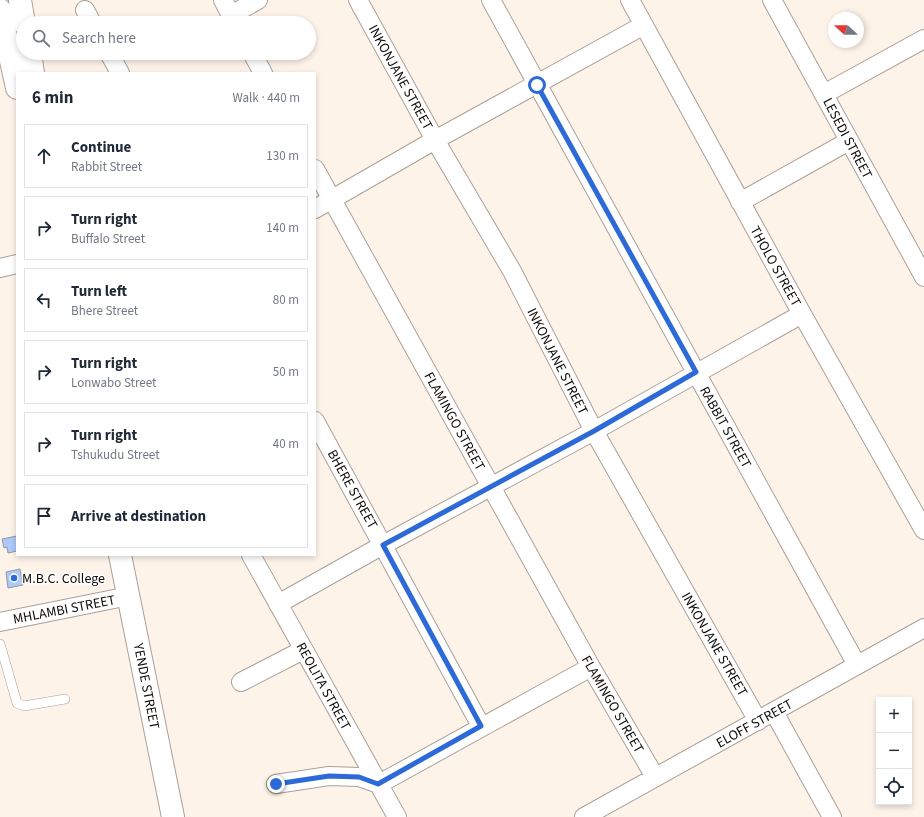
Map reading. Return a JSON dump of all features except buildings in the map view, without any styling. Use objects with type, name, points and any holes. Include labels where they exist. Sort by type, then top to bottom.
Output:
[{"type":"street","points":[[20,0],[23,16]]},
{"type":"street","points":[[230,13],[258,0]]},
{"type":"street","name":"INKONJANE STREET","points":[[358,0],[435,140],[512,271],[594,431],[758,721]]},
{"type":"street","name":"RABBIT STREET","points":[[491,0],[857,665]]},
{"type":"street","name":"THOLO STREET","points":[[630,0],[802,314],[924,530]]},
{"type":"street","name":"LESEDI STREET","points":[[772,0],[924,277]]},
{"type":"street","points":[[0,10],[16,53]]},
{"type":"street","points":[[316,208],[435,140],[644,25]]},
{"type":"street","points":[[824,94],[924,39]]},
{"type":"street","points":[[113,60],[119,72]]},
{"type":"street","points":[[256,60],[262,72]]},
{"type":"street","points":[[740,202],[849,141]]},
{"type":"street","name":"FLAMINGO STREET","points":[[316,171],[591,667],[655,777]]},
{"type":"street","points":[[0,268],[16,264]]},
{"type":"street","points":[[278,604],[383,545],[594,431],[696,372],[802,314]]},
{"type":"street","name":"BHERE STREET","points":[[316,423],[481,726]]},
{"type":"street","name":"YENDE STREET","points":[[120,556],[173,817]]},
{"type":"street","name":"REOLITA STREET","points":[[252,556],[397,817]]},
{"type":"street","name":"MHLAMBI STREET","points":[[0,622],[129,596]]},
{"type":"street","name":"ELOFF STREET","points":[[584,817],[924,628]]},
{"type":"street","points":[[241,682],[303,650]]},
{"type":"street","points":[[276,784],[329,776],[359,777],[378,784],[481,726],[591,667]]},
{"type":"street","points":[[774,712],[832,817]]},
{"type":"lane","points":[[0,644],[17,703],[24,706],[65,699]]},
{"type":"place","name":"M.B.C. College","points":[[14,578]]},
{"type":"route","points":[[276,784],[329,776],[343,776],[359,777],[378,784],[481,726],[383,545],[594,431],[696,372],[537,85]]}]
